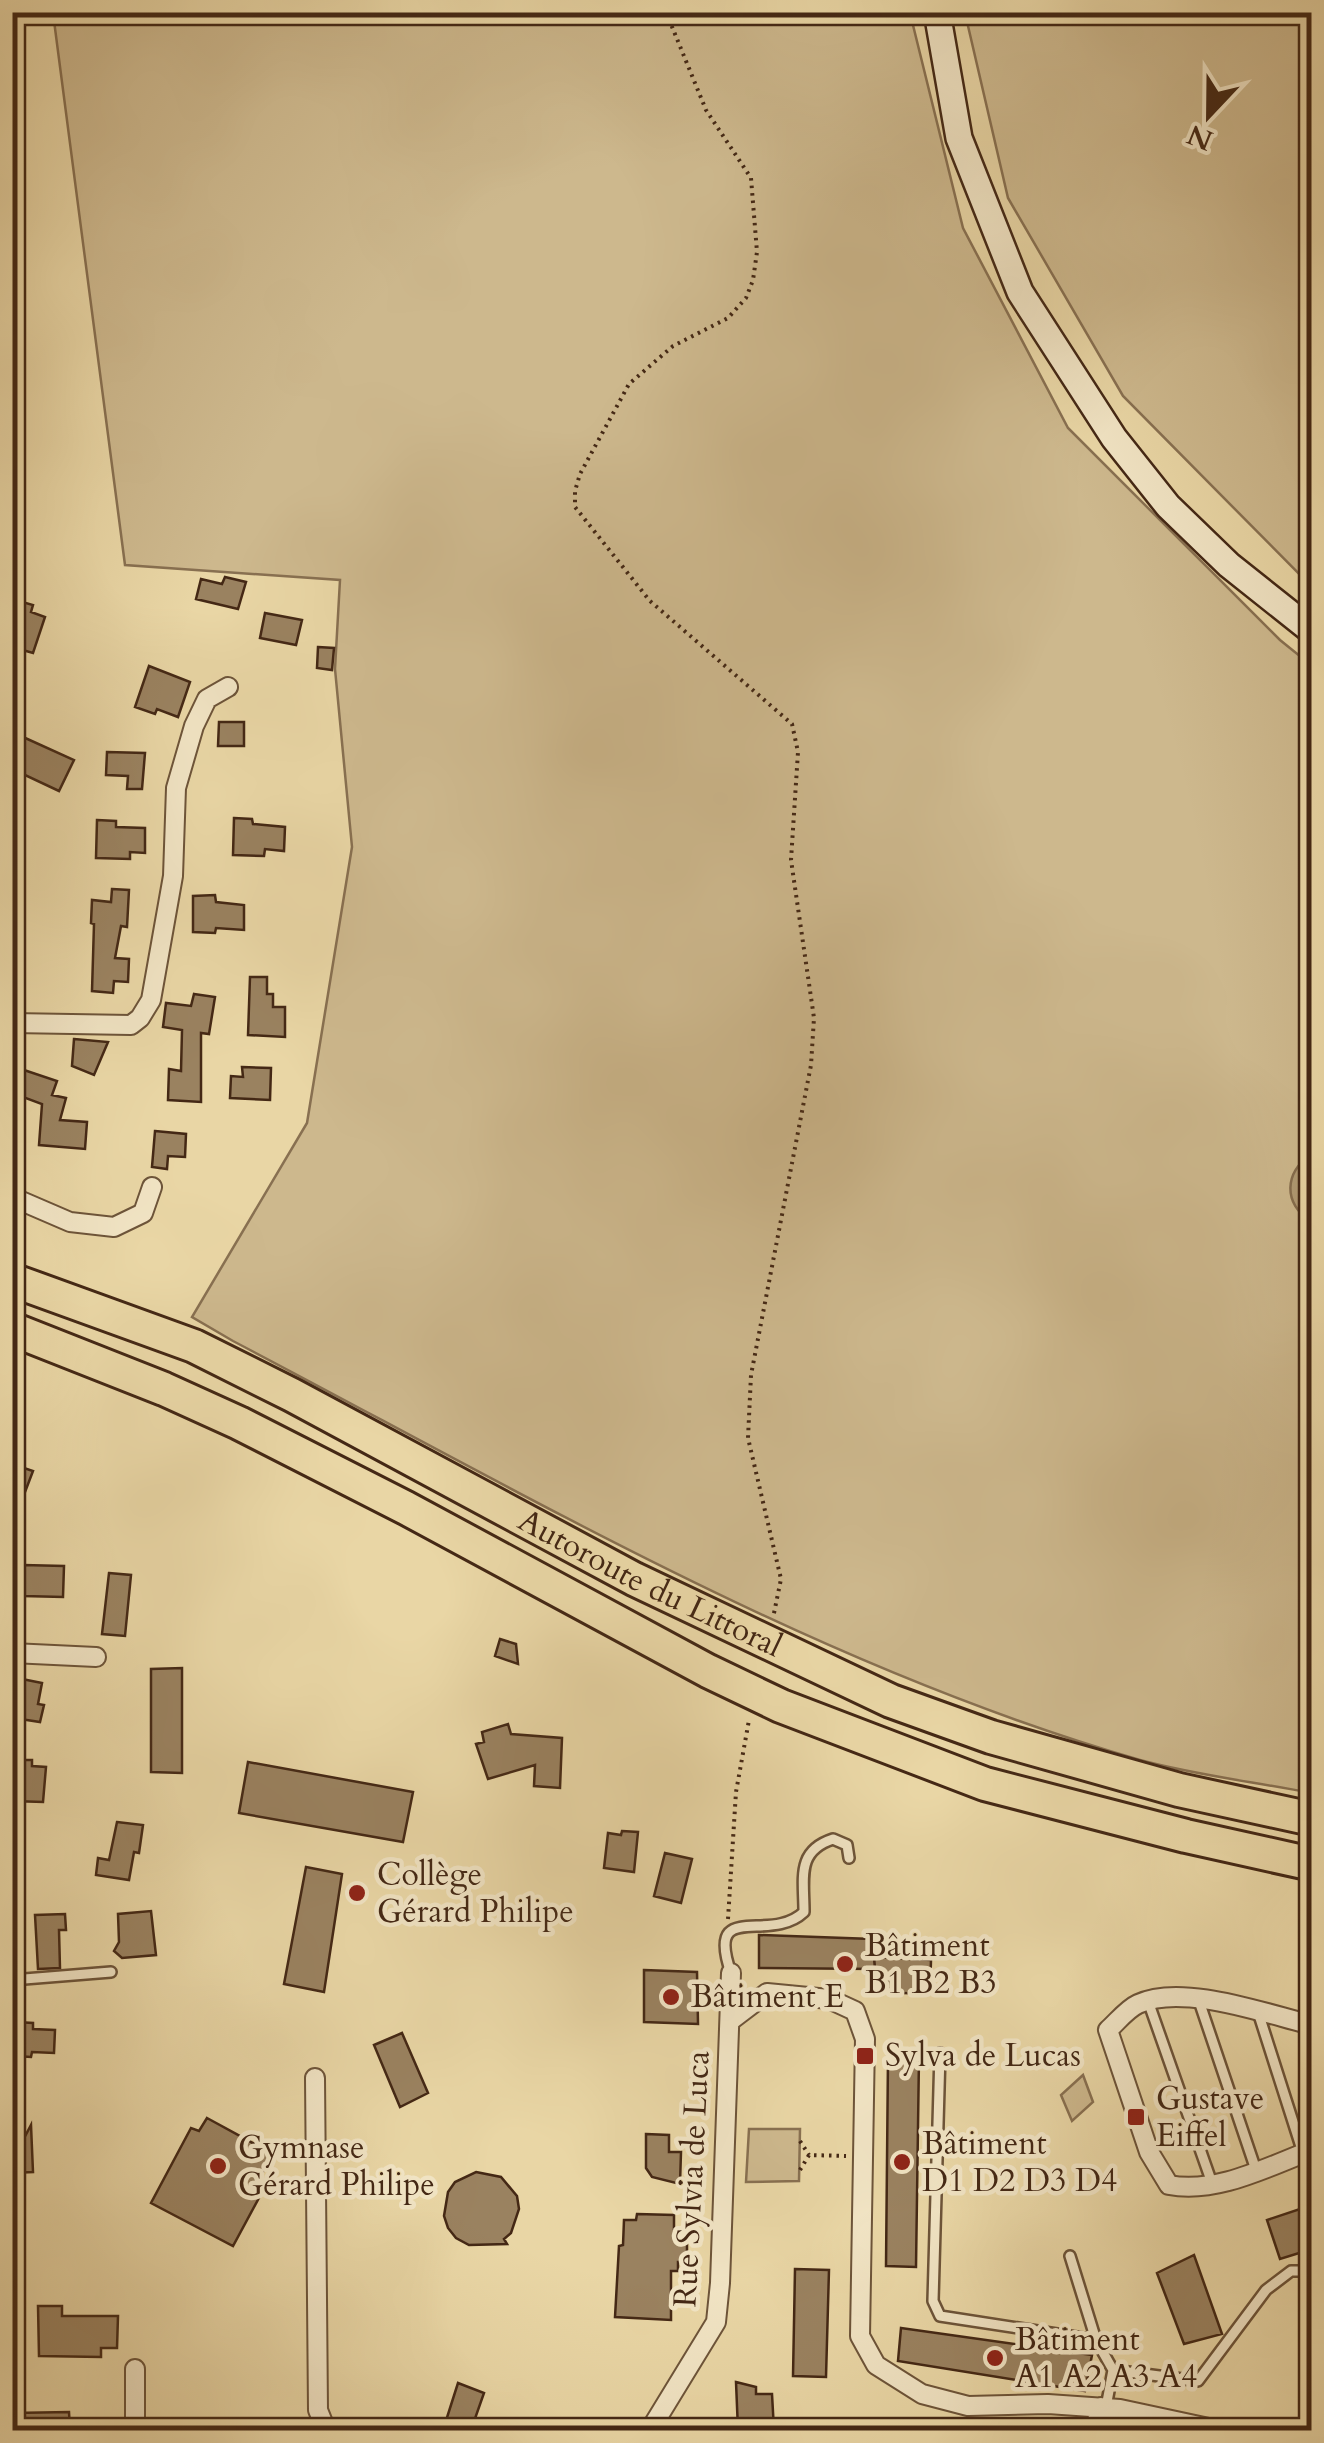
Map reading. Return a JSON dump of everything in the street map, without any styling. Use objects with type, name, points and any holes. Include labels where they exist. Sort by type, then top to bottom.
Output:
[{"type":"highway","name":"Autoroute du Littoral","points":[[12,1280],[194,1346],[292,1394],[634,1579],[891,1701],[991,1738],[1179,1790],[1312,1820]]},
{"type":"highway","name":"Autoroute du Littoral","points":[[12,1330],[147,1382],[239,1423],[780,1706],[985,1784],[1312,1864]]},
{"type":"main road","points":[[937,12],[958,138],[1020,292],[1114,438],[1168,506],[1229,565],[1312,631]]},
{"type":"street","points":[[12,1023],[131,1025],[140,1018],[150,1000],[173,876],[176,788],[194,726],[208,700],[228,687]]},
{"type":"street","points":[[12,1197],[70,1222],[114,1227],[143,1214],[152,1186]]},
{"type":"street","points":[[12,1653],[96,1658]]},
{"type":"street","name":"Rue Sylvia de Luca","points":[[650,2430],[716,2322],[731,1973]]},
{"type":"street","points":[[730,2021],[767,1993],[829,1999],[854,2011],[865,2040],[860,2336],[876,2365],[922,2394],[968,2406],[1104,2407],[1218,2430]]},
{"type":"street","points":[[1307,2152],[1213,2186],[1188,2189],[1169,2185],[1149,2152],[1108,2030],[1137,2004],[1198,1998],[1312,2025]]},
{"type":"street","points":[[315,2078],[318,2410],[326,2430]]},
{"type":"street","points":[[135,2369],[135,2430]]},
{"type":"street","points":[[1094,2430],[1104,2407]]},
{"type":"lane","points":[[731,1973],[722,1948],[727,1934],[738,1926],[793,1922],[804,1912],[804,1871],[808,1853],[815,1845],[833,1839],[847,1845],[849,1858]]},
{"type":"lane","points":[[12,1980],[112,1972]]},
{"type":"lane","points":[[1198,1998],[1256,2170]]},
{"type":"lane","points":[[1148,2002],[1213,2186]]},
{"type":"lane","points":[[1258,2012],[1307,2152]]},
{"type":"lane","points":[[940,2053],[933,2302],[940,2316],[1096,2340]]},
{"type":"lane","points":[[1070,2256],[1096,2340],[1113,2370],[1104,2407]]},
{"type":"lane","points":[[1113,2370],[1198,2381],[1266,2290],[1291,2271],[1312,2271]]},
{"type":"path","points":[[666,12],[706,110],[751,178],[757,252],[753,280],[746,298],[728,318],[673,346],[629,384],[580,474],[574,491],[575,507],[650,601],[792,724],[798,752],[791,860],[814,1018],[811,1065],[751,1375],[748,1438],[781,1579],[772,1627]]},
{"type":"path","points":[[727,1934],[736,1792],[749,1720]]},
{"type":"path","points":[[800,2141],[809,2155]]},
{"type":"path","points":[[809,2155],[864,2157]]},
{"type":"path","points":[[800,2170],[809,2155]]},
{"type":"shaded area","points":[[53,13],[910,13],[963,228],[1068,428],[1280,640],[1311,665],[1311,1793],[1140,1760],[1021,1722],[904,1677],[789,1627],[564,1517],[192,1317],[307,1123],[352,847],[335,669],[340,580],[125,565]]},
{"type":"shaded area","points":[[965,13],[1311,13],[1311,586],[1123,396],[1008,198]]},
{"type":"shaded area","points":[[1311,1155],[1311,1221],[1295,1206],[1290,1188],[1296,1170]]},
{"type":"shaded area","points":[[1083,2075],[1093,2102],[1072,2121],[1061,2095]]},
{"type":"shaded area","points":[[749,2129],[800,2129],[799,2181],[746,2182]]},
{"type":"building","points":[[225,577],[246,582],[238,609],[196,599],[201,579],[222,584]]},
{"type":"building","points":[[12,599],[33,605],[31,612],[45,617],[33,653],[12,647]]},
{"type":"building","points":[[265,613],[302,620],[296,645],[260,638]]},
{"type":"building","points":[[318,647],[334,648],[332,670],[317,668]]},
{"type":"building","points":[[149,666],[190,682],[178,717],[157,709],[155,714],[135,707]]},
{"type":"building","points":[[219,722],[244,722],[244,746],[218,746]]},
{"type":"building","points":[[12,732],[74,760],[59,791],[12,769]]},
{"type":"building","points":[[107,752],[145,753],[142,789],[127,789],[128,776],[106,775]]},
{"type":"building","points":[[234,818],[285,827],[284,851],[265,849],[264,856],[233,855]]},
{"type":"building","points":[[97,820],[116,821],[116,827],[145,828],[145,853],[130,852],[130,859],[96,858]]},
{"type":"building","points":[[112,889],[129,890],[127,927],[121,926],[115,958],[129,959],[128,982],[114,981],[113,993],[92,991],[91,923],[92,900],[111,902]]},
{"type":"building","points":[[215,895],[216,902],[244,905],[244,930],[216,928],[215,933],[193,932],[193,896]]},
{"type":"building","points":[[250,977],[267,977],[267,994],[273,994],[273,1007],[285,1007],[285,1037],[248,1035]]},
{"type":"building","points":[[194,994],[215,997],[209,1034],[201,1033],[201,1102],[168,1100],[169,1069],[181,1071],[182,1030],[163,1027],[166,1003],[191,1006]]},
{"type":"building","points":[[74,1039],[108,1042],[94,1075],[72,1066]]},
{"type":"building","points":[[12,1066],[57,1081],[52,1095],[66,1098],[60,1120],[87,1122],[85,1149],[39,1145],[42,1104],[12,1093]]},
{"type":"building","points":[[242,1067],[271,1068],[270,1100],[230,1098],[231,1076],[243,1077]]},
{"type":"building","points":[[155,1131],[186,1134],[185,1157],[168,1156],[167,1169],[152,1167]]},
{"type":"building","points":[[12,1464],[33,1471],[14,1521],[12,1521]]},
{"type":"building","points":[[23,1565],[64,1566],[63,1597],[23,1596]]},
{"type":"building","points":[[109,1573],[131,1575],[125,1636],[102,1634]]},
{"type":"building","points":[[500,1639],[516,1644],[518,1664],[495,1656]]},
{"type":"building","points":[[182,1668],[182,1773],[151,1772],[151,1669]]},
{"type":"building","points":[[12,1677],[42,1683],[38,1704],[44,1705],[40,1722],[20,1719],[21,1714],[14,1712]]},
{"type":"building","points":[[508,1724],[511,1734],[562,1738],[560,1788],[534,1786],[535,1765],[488,1779],[476,1744],[484,1742],[482,1732]]},
{"type":"building","points":[[14,1760],[32,1760],[32,1766],[46,1767],[43,1802],[12,1801]]},
{"type":"building","points":[[248,1762],[413,1792],[403,1842],[239,1813]]},
{"type":"building","points":[[117,1822],[143,1825],[139,1853],[134,1852],[129,1880],[96,1875],[98,1858],[109,1860]]},
{"type":"building","points":[[622,1831],[638,1832],[634,1872],[604,1868],[608,1833],[621,1835]]},
{"type":"building","points":[[665,1853],[692,1859],[681,1903],[654,1896]]},
{"type":"building","points":[[306,1867],[342,1874],[324,1992],[284,1984]]},
{"type":"building","points":[[151,1911],[156,1955],[122,1958],[114,1951],[119,1942],[118,1914]]},
{"type":"building","points":[[65,1914],[66,1930],[59,1930],[60,1968],[38,1969],[35,1915]]},
{"type":"building","name":"Bâtiment B1 B2 B3","points":[[759,1935],[872,1939],[875,1968],[874,1957],[931,1960],[930,1994],[875,1992],[875,1969],[759,1968]]},
{"type":"building","name":"Bâtiment E","points":[[644,1970],[697,1972],[698,2024],[644,2022]]},
{"type":"building","points":[[16,2022],[33,2023],[33,2029],[55,2030],[54,2053],[15,2056]]},
{"type":"building","points":[[402,2033],[428,2093],[400,2107],[374,2045]]},
{"type":"building","name":"Bâtiment D1 D2 D3 D4","points":[[888,2057],[919,2057],[916,2267],[886,2266]]},
{"type":"building","name":"Gymnase Gérard Philipe","points":[[207,2118],[273,2154],[259,2179],[267,2183],[233,2246],[151,2203],[191,2128],[199,2131]]},
{"type":"building","points":[[31,2125],[33,2172],[12,2173],[12,2139],[22,2142]]},
{"type":"building","points":[[646,2134],[669,2135],[669,2152],[681,2152],[680,2184],[652,2177],[646,2168]]},
{"type":"building","points":[[476,2172],[501,2177],[517,2196],[519,2209],[511,2233],[504,2239],[507,2244],[469,2245],[448,2228],[444,2216],[448,2192],[455,2182]]},
{"type":"building","points":[[1312,2205],[1312,2249],[1280,2259],[1267,2220]]},
{"type":"building","points":[[637,2214],[674,2215],[674,2229],[687,2234],[687,2262],[678,2262],[678,2271],[671,2271],[671,2320],[615,2317],[624,2220],[636,2220]]},
{"type":"building","points":[[1194,2255],[1222,2334],[1184,2344],[1157,2273]]},
{"type":"building","points":[[795,2269],[829,2270],[826,2377],[793,2376]]},
{"type":"building","points":[[38,2306],[62,2306],[62,2316],[118,2316],[117,2348],[101,2348],[101,2357],[39,2356]]},
{"type":"building","name":"Bâtiment A1 A2 A3 A4","points":[[901,2328],[1092,2355],[1085,2391],[898,2361]]},
{"type":"building","points":[[736,2382],[756,2387],[756,2394],[772,2394],[774,2430],[738,2430]]},
{"type":"building","points":[[458,2383],[484,2393],[471,2430],[443,2430]]},
{"type":"building","points":[[69,2412],[70,2430],[13,2430],[13,2413]]},
{"type":"place","name":"Collège Gérard Philipe","points":[[357,1893]]},
{"type":"place","name":"Bâtiment B1 B2 B3","points":[[845,1964]]},
{"type":"place","name":"Bâtiment E","points":[[671,1997]]},
{"type":"place","name":"Sylva de Lucas","points":[[865,2056]]},
{"type":"place","name":"Gustave Eiffel","points":[[1136,2117]]},
{"type":"place","name":"Bâtiment D1 D2 D3 D4","points":[[902,2162]]},
{"type":"place","name":"Gymnase Gérard Philipe","points":[[218,2166]]},
{"type":"place","name":"Bâtiment A1 A2 A3 A4","points":[[995,2358]]}]
